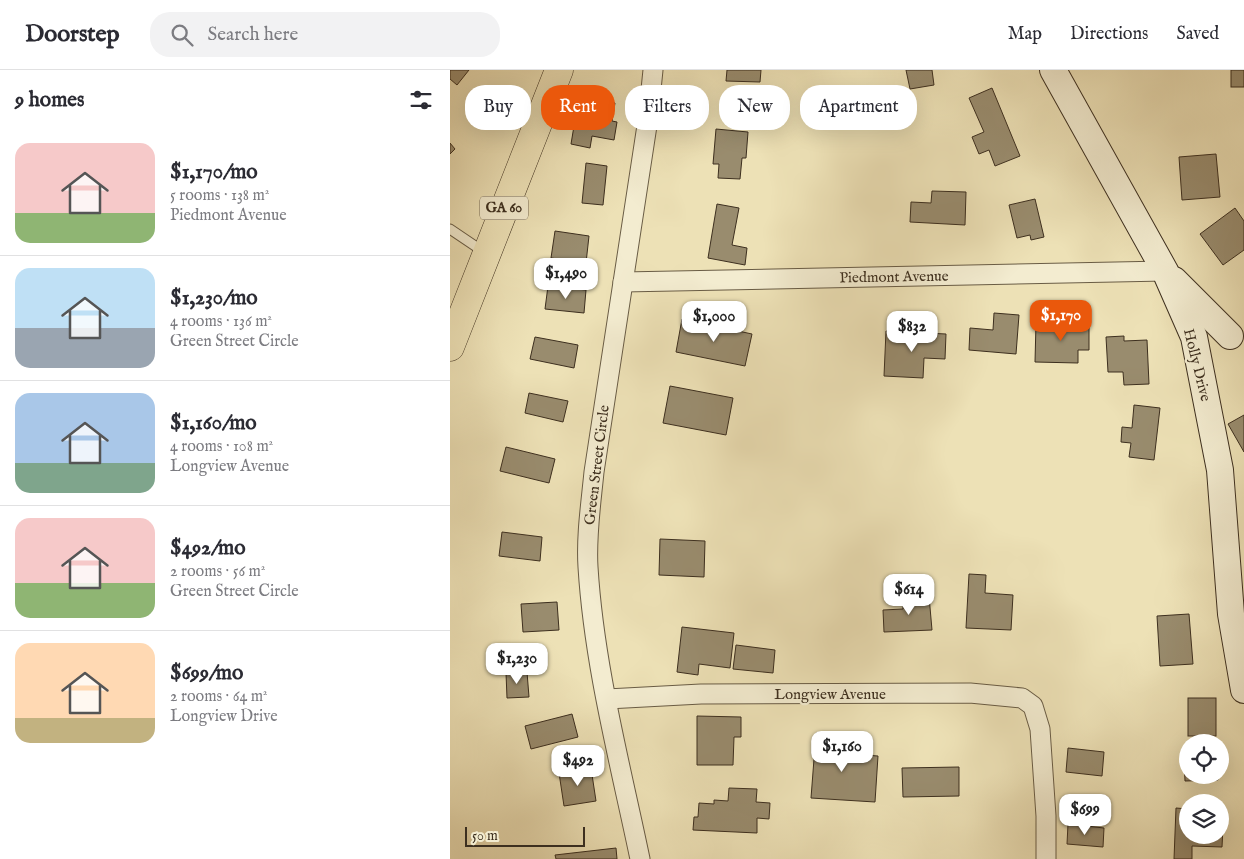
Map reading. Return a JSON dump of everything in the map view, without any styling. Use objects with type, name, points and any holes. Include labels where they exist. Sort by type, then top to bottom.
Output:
[{"type":"highway","name":"GA 60","points":[[450,347],[559,70]]},
{"type":"street","name":"Green Street Circle","points":[[640,859],[607,699],[595,631],[588,566],[594,472],[648,118],[653,70]]},
{"type":"street","name":"Holly Drive","points":[[1053,70],[1165,271],[1194,337],[1220,470],[1231,614],[1244,690]]},
{"type":"street","name":"Piedmont Avenue","points":[[623,282],[1165,271]]},
{"type":"street","points":[[1165,271],[1237,342]]},
{"type":"street","points":[[1194,337],[1222,334],[1237,342]]},
{"type":"street","name":"Longview Avenue","points":[[607,699],[701,694],[970,693],[1022,698],[1033,706],[1040,729],[1046,816],[1046,859]]},
{"type":"lane","points":[[450,229],[486,253]]},
{"type":"building","points":[[450,70],[469,70],[457,85],[450,79]]},
{"type":"building","points":[[727,70],[761,70],[760,82],[726,81]]},
{"type":"building","points":[[906,70],[932,70],[934,85],[917,88],[917,85],[909,85]]},
{"type":"building","points":[[1231,70],[1244,70],[1244,87],[1231,87]]},
{"type":"building","points":[[992,88],[1020,156],[995,166],[989,150],[979,154],[972,137],[984,132],[969,98]]},
{"type":"building","points":[[615,122],[617,122],[614,140],[592,136],[590,148],[571,144],[573,130],[615,130]]},
{"type":"building","points":[[716,129],[748,132],[746,158],[742,158],[740,179],[718,178],[719,164],[713,164]]},
{"type":"building","points":[[450,143],[455,149],[450,154]]},
{"type":"building","points":[[1216,154],[1220,197],[1182,200],[1179,157]]},
{"type":"building","points":[[586,163],[607,166],[603,205],[582,203]]},
{"type":"building","points":[[932,191],[966,192],[965,225],[910,222],[911,202],[931,203]]},
{"type":"building","points":[[1035,199],[1044,237],[1031,240],[1030,235],[1017,238],[1009,205]]},
{"type":"building","points":[[717,204],[739,208],[732,245],[747,248],[745,265],[708,258]]},
{"type":"building","points":[[1235,208],[1244,221],[1244,250],[1223,265],[1200,234]]},
{"type":"building","points":[[555,231],[589,236],[586,263],[551,258]]},
{"type":"building","points":[[548,286],[586,290],[584,313],[545,309]]},
{"type":"building","points":[[994,313],[1019,315],[1016,354],[969,350],[970,328],[993,330]]},
{"type":"building","points":[[682,319],[752,334],[745,366],[676,352]]},
{"type":"building","points":[[1036,323],[1089,324],[1089,350],[1078,350],[1078,363],[1035,362]]},
{"type":"building","points":[[886,331],[946,334],[945,359],[924,358],[923,378],[884,376]]},
{"type":"building","points":[[1124,336],[1124,341],[1147,340],[1149,384],[1124,385],[1123,372],[1108,372],[1106,337]]},
{"type":"building","points":[[535,337],[578,345],[574,368],[530,359]]},
{"type":"building","points":[[670,386],[733,398],[726,435],[663,423]]},
{"type":"building","points":[[529,393],[568,401],[563,422],[525,413]]},
{"type":"building","points":[[1134,405],[1160,408],[1154,460],[1129,457],[1131,443],[1121,442],[1122,427],[1132,428]]},
{"type":"building","points":[[1244,415],[1244,452],[1228,424]]},
{"type":"building","points":[[506,447],[555,459],[549,483],[500,471]]},
{"type":"building","points":[[502,532],[542,537],[540,561],[499,556]]},
{"type":"building","points":[[660,539],[705,541],[704,577],[659,575]]},
{"type":"building","points":[[969,574],[986,575],[985,593],[1013,595],[1011,630],[966,628]]},
{"type":"building","points":[[929,596],[932,630],[884,632],[883,610],[903,609],[903,598]]},
{"type":"building","points":[[557,602],[559,630],[523,632],[521,604]]},
{"type":"building","points":[[1189,614],[1193,664],[1160,666],[1157,616]]},
{"type":"building","points":[[682,627],[734,633],[730,668],[699,664],[698,675],[677,672]]},
{"type":"building","points":[[736,645],[775,650],[773,673],[733,669]]},
{"type":"building","points":[[527,672],[529,697],[507,698],[506,673]]},
{"type":"building","points":[[1188,698],[1216,698],[1216,734],[1188,734]]},
{"type":"building","points":[[572,714],[578,737],[531,749],[525,726]]},
{"type":"building","points":[[697,716],[741,717],[741,737],[734,737],[733,765],[697,765]]},
{"type":"building","points":[[816,733],[837,734],[836,753],[878,756],[875,802],[811,798]]},
{"type":"building","points":[[1068,748],[1104,752],[1102,776],[1066,772]]},
{"type":"building","points":[[959,767],[959,796],[903,797],[902,768]]},
{"type":"building","points":[[591,768],[596,801],[564,806],[559,773]]},
{"type":"building","points":[[729,788],[757,789],[756,802],[770,803],[769,819],[757,818],[757,833],[693,830],[694,817],[698,817],[699,803],[714,804],[714,800],[728,801]]},
{"type":"building","points":[[1176,808],[1179,808],[1179,844],[1222,844],[1222,847],[1192,846],[1192,859],[1174,859]]},
{"type":"building","points":[[1068,824],[1104,828],[1103,847],[1067,844]]},
{"type":"building","points":[[616,848],[617,859],[556,859],[555,855]]}]
